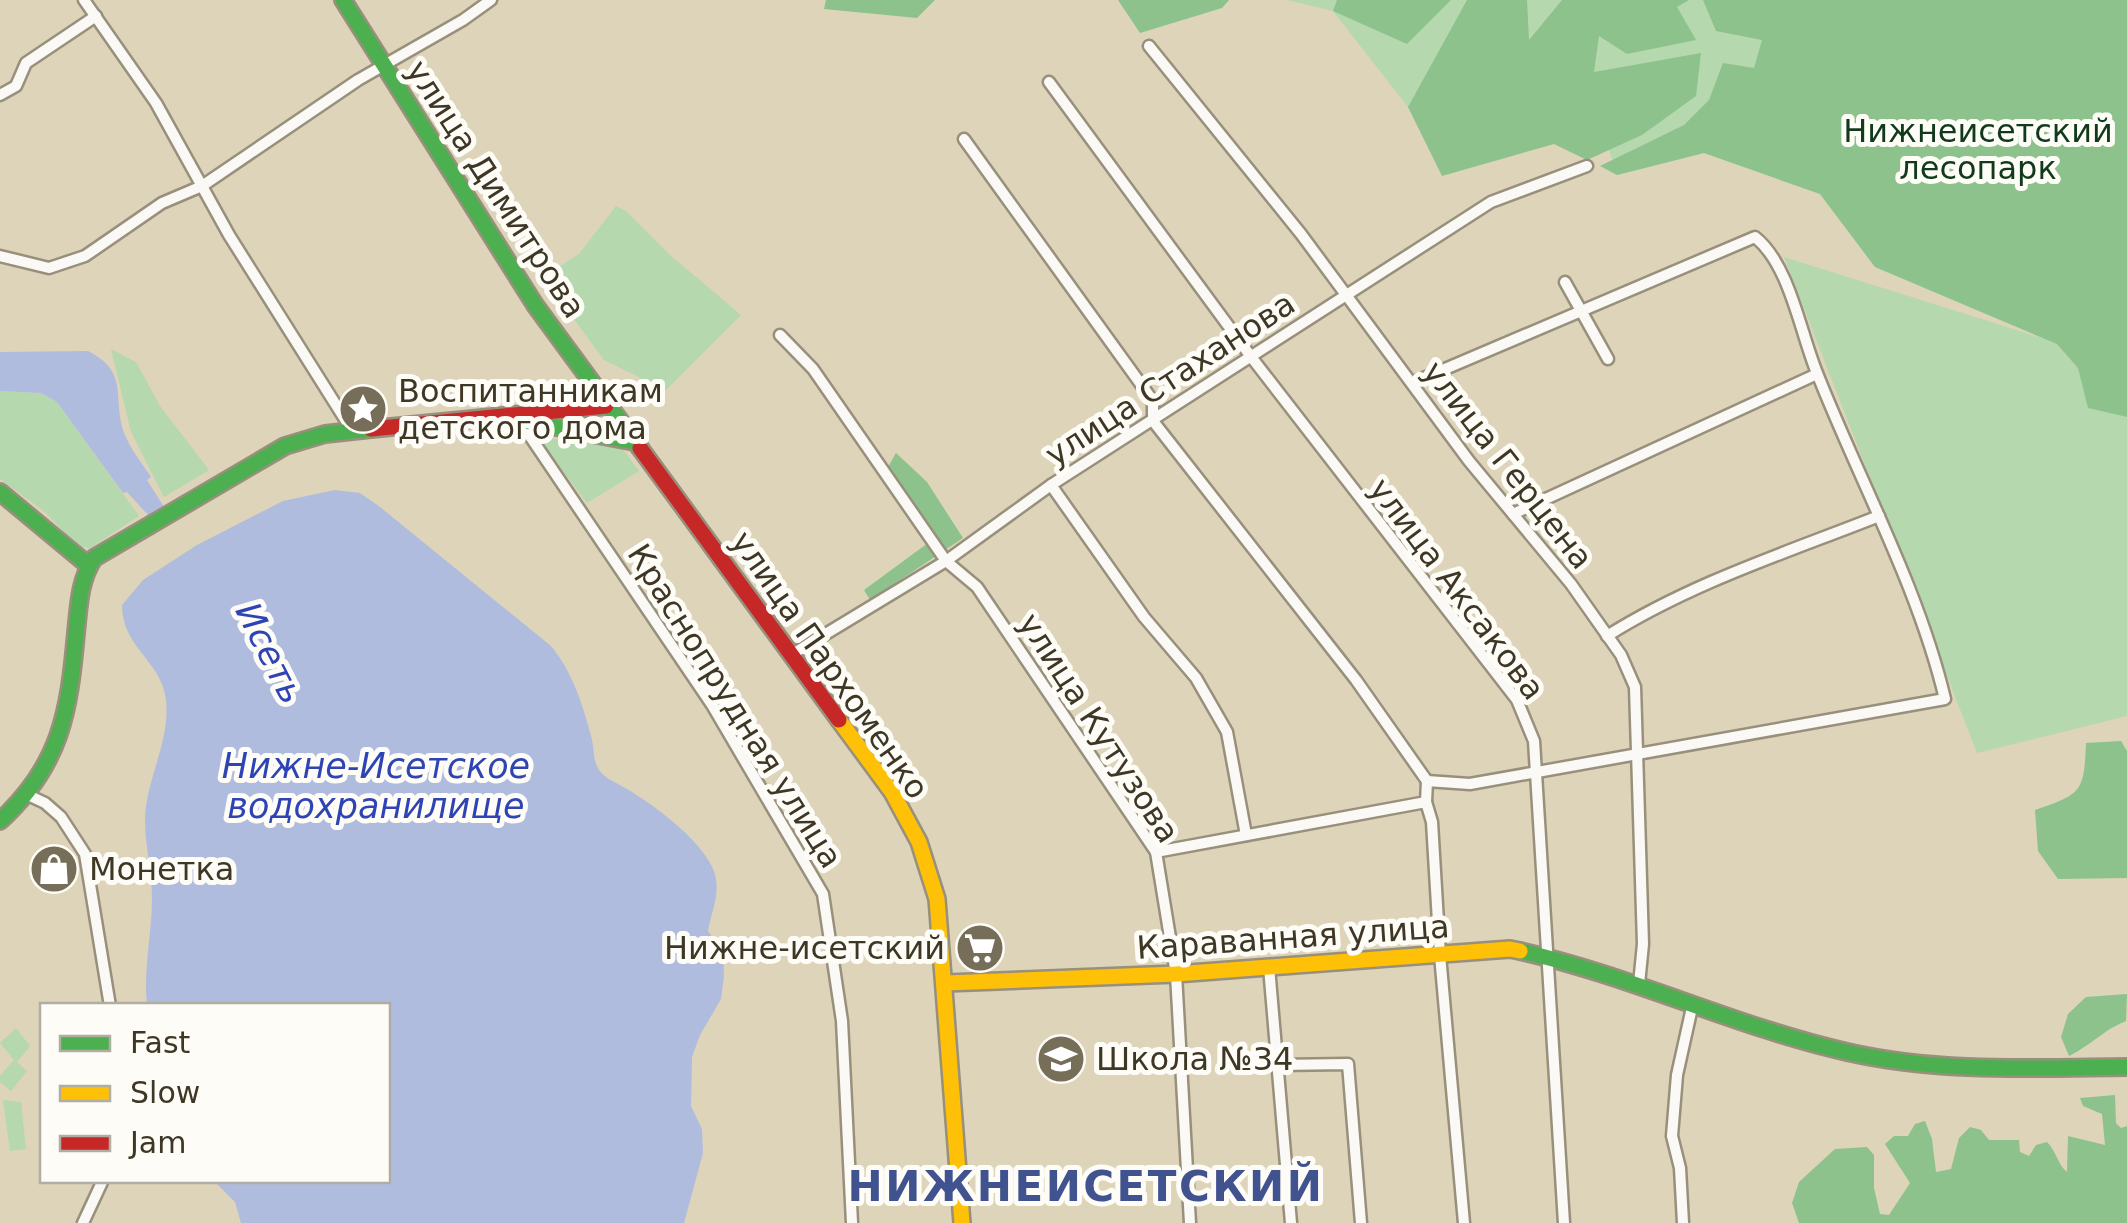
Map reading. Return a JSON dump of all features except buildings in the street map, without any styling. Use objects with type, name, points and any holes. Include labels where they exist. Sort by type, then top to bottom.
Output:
[{"type":"main road","name":"улица Димитрова","points":[[343,0],[535,305],[606,406]]},
{"type":"main road","points":[[0,820],[28,795],[48,768],[66,725],[80,594],[88,565],[94,558],[285,446],[325,434],[606,406]]},
{"type":"main road","name":"улица Пархоменко","points":[[606,406],[892,792],[919,842],[938,899],[962,1223]]},
{"type":"main road","points":[[500,416],[635,442]]},
{"type":"main road","points":[[0,492],[88,565]]},
{"type":"main road","name":"Караванная улица","points":[[946,983],[1176,974],[1510,949],[1548,956],[1640,984],[1843,1052],[1898,1063],[1944,1067],[2127,1067]]},
{"type":"street","points":[[84,0],[156,103],[352,432]]},
{"type":"street","points":[[0,256],[50,268],[85,256],[162,203],[202,186],[384,65],[491,0]]},
{"type":"street","points":[[0,95],[16,86],[26,63],[96,16]]},
{"type":"street","name":"улица Герцена","points":[[1149,46],[1348,295],[1513,514],[1571,584],[1621,655],[1635,688],[1643,944],[1640,984]]},
{"type":"street","name":"улица Аксакова","points":[[1049,82],[1252,358],[1517,700],[1534,741],[1564,1223]]},
{"type":"street","points":[[964,139],[1153,402],[1154,421],[1356,680],[1427,782],[1464,1223]]},
{"type":"street","name":"улица Стаханова","points":[[791,655],[946,561],[1051,486],[1491,202],[1587,166]]},
{"type":"street","points":[[1412,383],[1755,237],[1771,250],[1817,374],[1879,516],[1938,668],[1946,700],[1470,784],[1427,782]]},
{"type":"street","points":[[1565,282],[1608,359]]},
{"type":"street","name":"улица Кутузова","points":[[780,335],[813,369],[946,561],[977,587],[1156,852],[1176,974],[1190,1223]]},
{"type":"street","points":[[1513,514],[1817,374]]},
{"type":"street","name":"Краснопрудная улица","points":[[519,420],[712,705],[824,894],[842,1021],[852,1223]]},
{"type":"street","points":[[1051,486],[1144,617],[1196,678],[1227,732],[1246,834]]},
{"type":"street","points":[[1607,636],[1640,615],[1723,577],[1879,516]]},
{"type":"street","points":[[28,795],[61,817],[84,854],[109,1003]]},
{"type":"street","points":[[1156,852],[1426,802]]},
{"type":"street","points":[[1269,967],[1292,1223]]},
{"type":"street","points":[[1683,1223],[1680,1168],[1672,1136],[1677,1075],[1693,1004]]},
{"type":"street","points":[[1278,1065],[1348,1064],[1361,1223]]},
{"type":"street","points":[[83,1223],[102,1183]]},
{"type":"green space","points":[[826,0],[935,0],[917,18],[824,9]]},
{"type":"green space","points":[[1118,0],[1229,0],[1222,8],[1140,33]]},
{"type":"green space","name":"Нижнеисетский лесопарк","points":[[1287,0],[2127,0],[2127,716],[1977,753],[1784,257],[2042,338],[1875,267],[1820,194],[1704,153],[1617,175],[1588,82],[1445,171],[1408,107],[1333,11]]},
{"type":"green space","points":[[1337,0],[1451,0],[1407,44],[1333,11]]},
{"type":"green space","points":[[1467,0],[1527,0],[1529,40],[1562,0],[1689,0],[1677,7],[1696,40],[1627,54],[1599,36],[1594,72],[1701,53],[1696,96],[1642,135],[1587,160],[1554,144],[1442,176],[1408,107]]},
{"type":"green space","name":"Нижнеисетский лесопарк","points":[[1703,0],[2127,0],[2127,417],[2088,408],[2078,368],[2057,344],[1875,267],[1820,194],[1704,153],[1617,175],[1600,166],[1684,125],[1709,100],[1723,63],[1754,68],[1762,40],[1716,31]]},
{"type":"green space","points":[[616,206],[741,315],[651,405],[639,377],[604,360],[543,277],[579,254]]},
{"type":"green space","points":[[111,349],[136,362],[160,406],[209,470],[164,497],[131,432]]},
{"type":"green space","points":[[0,391],[41,393],[57,402],[139,516],[90,548],[77,546],[45,512],[0,479]]},
{"type":"green space","points":[[536,436],[622,448],[639,471],[587,503]]},
{"type":"green space","points":[[896,453],[927,482],[963,538],[870,600],[864,590],[928,543],[887,469]]},
{"type":"green space","points":[[2121,741],[2127,751],[2127,878],[2058,879],[2038,851],[2035,810],[2063,800],[2077,789],[2084,772],[2086,743]]},
{"type":"green space","points":[[2127,994],[2126,1021],[2069,1056],[2061,1037],[2068,1014],[2086,997]]},
{"type":"green space","points":[[16,1028],[30,1046],[17,1062],[27,1071],[11,1091],[0,1082],[0,1076],[14,1060],[0,1043]]},
{"type":"green space","points":[[2115,1095],[2116,1123],[2121,1128],[2127,1126],[2127,1223],[1799,1223],[1792,1203],[1799,1182],[1835,1149],[1867,1147],[1874,1155],[1874,1188],[1880,1214],[1889,1215],[1910,1183],[1885,1144],[1894,1136],[1908,1136],[1915,1124],[1925,1121],[1932,1139],[1936,1172],[1951,1169],[1959,1138],[1970,1127],[1981,1130],[1989,1140],[2019,1140],[2020,1152],[2029,1156],[2036,1145],[2047,1142],[2067,1172],[2068,1136],[2105,1145],[2102,1114],[2083,1106],[2080,1098]]},
{"type":"green space","points":[[3,1100],[21,1102],[26,1149],[10,1151]]},
{"type":"water","points":[[88,351],[101,359],[115,377],[125,435],[164,507],[149,516],[127,492],[123,493],[57,402],[41,393],[0,391],[0,352]]},
{"type":"water","name":"Нижне-Исетское водохранилище","points":[[335,490],[360,493],[551,646],[576,689],[599,770],[680,828],[712,867],[716,893],[708,931],[723,953],[724,976],[721,999],[692,1057],[691,1106],[702,1129],[703,1153],[684,1223],[241,1223],[235,1202],[216,1183],[390,1183],[390,1003],[147,1003],[152,898],[145,817],[165,727],[166,700],[157,675],[128,632],[122,605],[143,580],[197,545],[283,501]]},
{"type":"traffic: fast","points":[[343,0],[535,305],[640,448]]},
{"type":"traffic: fast","points":[[519,420],[635,442]]},
{"type":"traffic: fast","points":[[0,821],[37,779],[58,736],[70,688],[80,594],[94,558],[285,446],[325,434],[371,429]]},
{"type":"traffic: fast","points":[[0,492],[88,565]]},
{"type":"traffic: fast","points":[[1520,951],[1603,974],[1806,1042],[1882,1059],[1986,1068],[2127,1067]]},
{"type":"traffic: slow","points":[[839,720],[892,792],[919,842],[937,899],[962,1223]]},
{"type":"traffic: slow","points":[[946,983],[1176,974],[1520,951]]},
{"type":"traffic: jam","points":[[371,429],[606,406]]},
{"type":"traffic: jam","points":[[640,448],[839,720]]},
{"type":"place","name":"Воспитанникам детского дома","points":[[363,409]]},
{"type":"place","name":"Монетка","points":[[54,869]]},
{"type":"place","name":"Нижне-исетский","points":[[980,948]]},
{"type":"place","name":"Школа №34","points":[[1061,1059]]},
{"type":"district","name":"НИЖНЕИСЕТСКИЙ","points":[[1086,1186]]},
{"type":"water label","name":"Исеть","points":[[270,653]]}]
